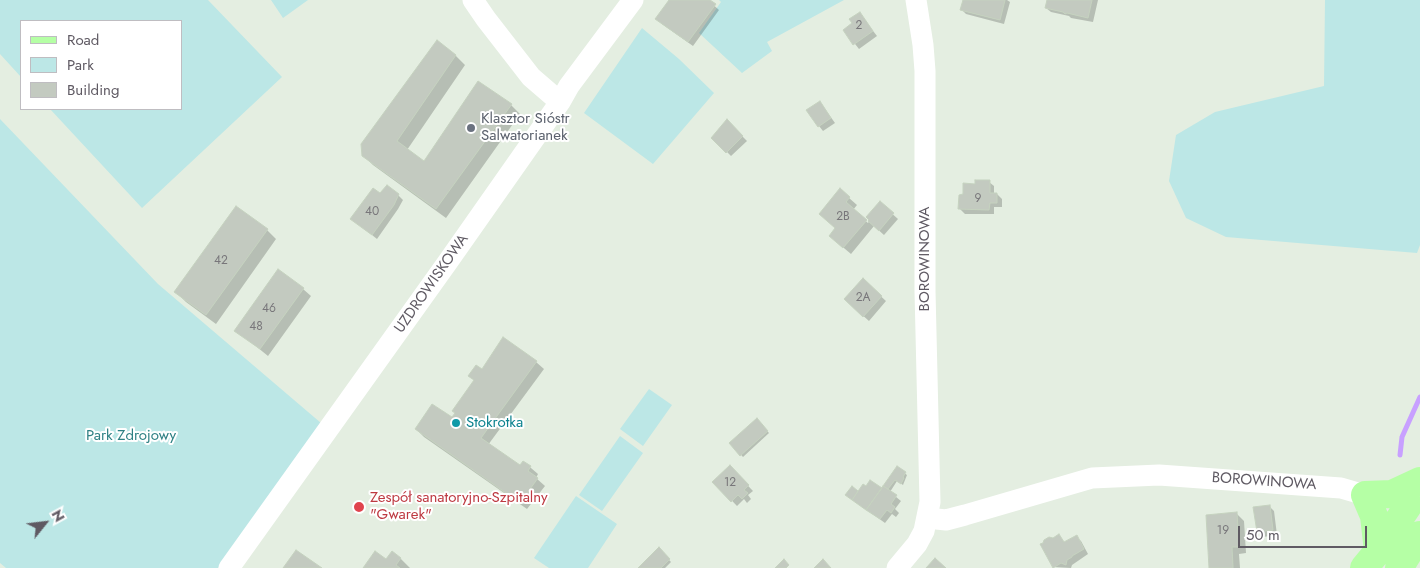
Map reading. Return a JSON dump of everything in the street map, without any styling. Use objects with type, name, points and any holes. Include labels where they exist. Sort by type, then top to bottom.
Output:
[{"type":"main road","points":[[1371,559],[1374,516],[1365,495],[1392,494],[1420,481]]},
{"type":"main road","points":[[1371,559],[1420,488]]},
{"type":"main road","points":[[1399,568],[1420,535]]},
{"type":"street","points":[[473,0],[531,77],[560,102]]},
{"type":"street","name":"UZDROWISKOWA","points":[[229,568],[560,102],[569,86],[633,0]]},
{"type":"street","name":"BOROWINOWA","points":[[897,568],[917,544],[924,531],[930,502],[925,291],[925,71],[916,0]]},
{"type":"street","name":"BOROWINOWA","points":[[927,518],[946,520],[1092,478],[1159,475],[1341,488],[1365,495]]},
{"type":"green space","points":[[0,0],[208,0],[282,77],[142,208],[51,110],[182,110],[182,20],[20,20],[20,76],[0,54]]},
{"type":"green space","points":[[271,0],[308,0],[283,18]]},
{"type":"green space","points":[[719,0],[844,0],[767,42],[772,51],[742,73],[699,33],[721,2]]},
{"type":"green space","points":[[1325,0],[1420,0],[1420,245],[1417,253],[1226,237],[1186,218],[1169,181],[1176,135],[1215,112],[1324,86]]},
{"type":"green space","points":[[642,28],[679,59],[714,93],[653,164],[584,113]]},
{"type":"green space","name":"Park Zdrojowy","points":[[0,119],[158,284],[321,423],[218,568],[6,568],[0,563]]},
{"type":"green space","points":[[649,389],[672,405],[643,446],[620,429]]},
{"type":"green space","points":[[620,436],[643,453],[602,511],[579,495]]},
{"type":"green space","points":[[576,496],[617,524],[588,568],[549,568],[534,558]]},
{"type":"building","points":[[669,0],[710,0],[716,4],[688,42],[655,19]]},
{"type":"building","points":[[963,0],[1005,0],[1000,20],[960,10]]},
{"type":"building","points":[[1047,0],[1092,0],[1088,18],[1045,8]]},
{"type":"building","points":[[860,12],[873,31],[853,45],[843,30],[852,23],[849,19]]},
{"type":"building","name":"Klasztor Sióstr Salwatorianek","points":[[437,40],[456,55],[397,141],[424,161],[478,81],[512,104],[436,209],[362,156],[361,144]]},
{"type":"building","points":[[820,101],[831,118],[818,127],[806,110]]},
{"type":"building","points":[[727,119],[743,136],[726,153],[711,138]]},
{"type":"building","points":[[975,180],[990,180],[990,193],[997,193],[997,203],[990,203],[989,210],[958,209],[959,195],[963,194],[963,183],[975,184]]},
{"type":"building","points":[[387,185],[399,194],[394,205],[372,235],[350,219],[373,188],[380,193]]},
{"type":"building","points":[[840,188],[850,197],[846,202],[867,220],[843,248],[829,236],[835,228],[819,214]]},
{"type":"building","points":[[880,201],[894,213],[879,231],[866,217]]},
{"type":"building","points":[[236,206],[268,229],[206,315],[174,292]]},
{"type":"building","points":[[278,269],[304,288],[260,349],[234,331]]},
{"type":"building","points":[[863,278],[882,296],[863,317],[844,299]]},
{"type":"building","name":"Stokrotka","points":[[503,337],[537,361],[481,438],[520,465],[523,461],[531,466],[528,471],[538,478],[520,503],[415,429],[432,404],[452,417],[455,413],[452,411],[474,380],[468,376],[476,365],[482,369]]},
{"type":"building","points":[[757,418],[768,431],[740,456],[729,443]]},
{"type":"building","points":[[730,465],[749,485],[744,490],[748,493],[742,499],[738,495],[731,502],[712,482]]},
{"type":"building","points":[[897,466],[906,472],[904,478],[901,484],[895,480],[888,489],[883,486]]},
{"type":"building","points":[[870,480],[882,488],[866,510],[852,500],[863,484],[866,486]]},
{"type":"building","points":[[852,486],[858,491],[852,500],[845,495]]},
{"type":"building","points":[[883,486],[897,495],[891,504],[895,507],[891,513],[887,510],[880,519],[866,510]]},
{"type":"building","points":[[1270,505],[1273,530],[1257,532],[1253,507]]},
{"type":"building","points":[[1237,512],[1239,547],[1232,547],[1233,568],[1209,568],[1206,515]]},
{"type":"building","points":[[1059,534],[1064,542],[1077,535],[1084,549],[1067,560],[1066,565],[1061,563],[1053,568],[1040,544],[1049,537],[1053,538]]},
{"type":"building","points":[[659,547],[670,559],[661,568],[638,568]]},
{"type":"building","points":[[296,550],[322,568],[283,568]]},
{"type":"building","points":[[375,551],[386,559],[392,551],[401,558],[396,565],[400,568],[363,568]]},
{"type":"building","points":[[935,558],[946,568],[926,568]]},
{"type":"building","points":[[784,559],[789,565],[786,568],[775,568]]},
{"type":"building","points":[[823,559],[831,568],[814,568]]},
{"type":"waterway","points":[[1400,455],[1402,437],[1420,397]]},
{"type":"place","name":"Klasztor Sióstr Salwatorianek","points":[[471,128]]},
{"type":"place","name":"Stokrotka","points":[[456,423]]},
{"type":"place","name":"Zespół sanatoryjno-Szpitalny \"Gwarek\"","points":[[359,507]]}]
